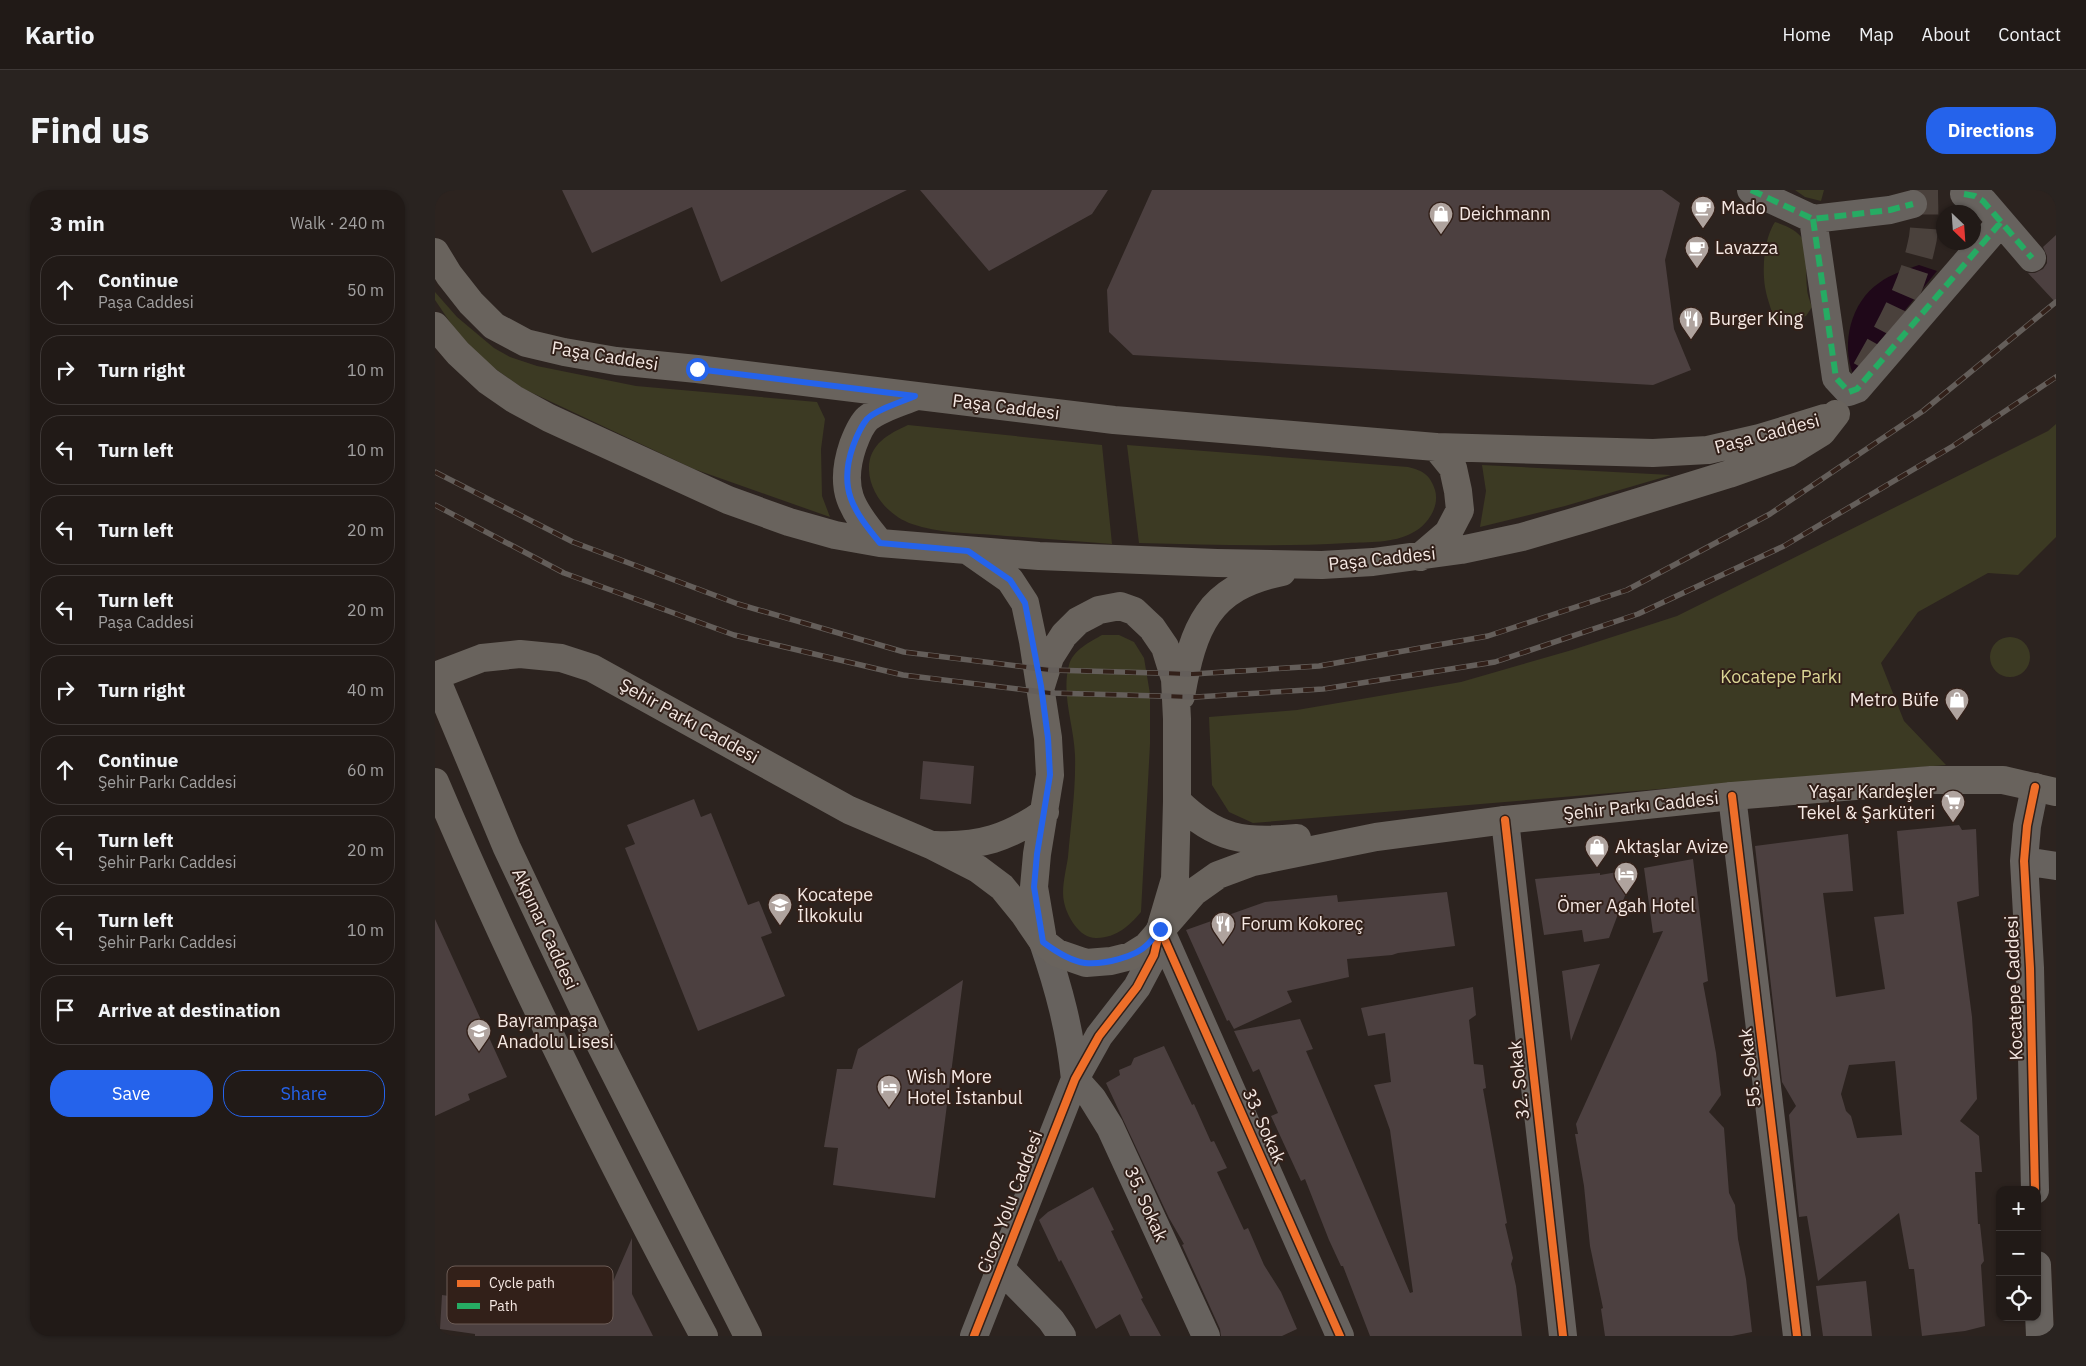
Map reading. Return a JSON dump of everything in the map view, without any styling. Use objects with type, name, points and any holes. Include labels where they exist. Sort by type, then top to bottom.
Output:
[{"type":"main road","name":"Paşa Caddesi","points":[[435,252],[449,275],[471,303],[494,326],[527,342],[564,352],[616,361],[697,369],[1114,420],[1436,447],[1643,453],[1708,450],[1760,438],[1836,414],[1822,432],[1788,453],[1729,474],[1522,536],[1420,557],[1322,565],[1123,560],[968,551],[880,543],[825,532],[789,522],[728,500],[549,418],[488,381],[457,353],[435,326]]},
{"type":"main road","points":[[880,543],[865,525],[853,506],[846,481],[847,464],[855,442],[867,419],[885,408],[915,396]]},
{"type":"main road","points":[[1420,557],[1448,533],[1460,510],[1453,468],[1436,447]]},
{"type":"main road","points":[[968,551],[1010,580],[1025,603],[1041,686]]},
{"type":"main road","points":[[1177,719],[1187,666],[1195,639],[1208,613],[1228,593],[1254,578],[1322,565]]},
{"type":"main road","name":"Şehir Parkı Caddesi","points":[[1043,942],[1034,887],[1037,854],[1050,775],[1048,738],[1041,686],[1050,657],[1064,635],[1078,621],[1099,610],[1120,606],[1134,610],[1152,628],[1165,647],[1175,679],[1177,719],[1175,879],[1160,929]]},
{"type":"main road","name":"Şehir Parkı Caddesi","points":[[435,676],[483,658],[520,654],[561,658],[593,668],[849,810],[931,845],[978,869],[1001,887],[1024,914],[1043,942],[1057,953],[1086,963],[1111,961],[1131,956],[1147,946],[1194,892],[1218,875],[1253,862],[1376,837],[1505,820],[1732,796],[1931,780],[2003,780],[2045,789]]},
{"type":"main road","name":"Akpınar Caddesi","points":[[435,676],[507,848],[599,1042],[748,1336]]},
{"type":"main road","points":[[435,782],[510,953],[661,1256],[704,1336]]},
{"type":"main road","name":"Şehir Parkı Caddesi","points":[[1177,802],[1193,818],[1240,839],[1265,841],[1376,837]]},
{"type":"main road","name":"Şehir Parkı Caddesi","points":[[931,845],[961,846],[988,841],[1025,826],[1045,812]]},
{"type":"street","points":[[1764,193],[1813,219],[1890,210],[1913,204]]},
{"type":"street","points":[[1964,194],[1975,196],[1983,201],[2032,258]]},
{"type":"street","points":[[1813,219],[1836,378],[1849,392],[1857,389],[2001,222]]},
{"type":"street","name":"Kocatepe Caddesi","points":[[2035,1186],[2030,968],[2024,861],[2027,826],[2045,789]]},
{"type":"street","name":"55. Sokak","points":[[1732,796],[1797,1336]]},
{"type":"street","name":"32. Sokak","points":[[1505,820],[1563,1336]]},
{"type":"street","points":[[2024,861],[2056,866]]},
{"type":"street","name":"Cicoz Yolu Caddesi","points":[[973,1336],[1075,1079],[1099,1036],[1137,987],[1154,955],[1160,929]]},
{"type":"street","name":"33. Sokak","points":[[1160,929],[1341,1336]]},
{"type":"street","points":[[1043,942],[1060,989],[1066,1015],[1075,1079]]},
{"type":"street","name":"35. Sokak","points":[[1075,1079],[1111,1127],[1206,1336]]},
{"type":"street","points":[[1000,1268],[1051,1320],[1061,1336]]},
{"type":"street","points":[[2037,1276],[2040,1336]]},
{"type":"green space","points":[[1795,190],[1824,190],[1821,201],[1805,197]]},
{"type":"green space","points":[[1775,222],[1789,227],[1798,233],[1803,240],[1806,247],[1807,290],[1812,307],[1806,316],[1776,325],[1764,279],[1766,245]]},
{"type":"green space","points":[[435,292],[457,317],[494,348],[510,357],[537,366],[636,386],[817,402],[825,419],[821,449],[822,496],[830,517],[694,469],[524,389],[487,363],[456,331],[435,300]]},
{"type":"green space","name":"Kocatepe Parkı","points":[[2056,424],[2056,537],[2018,575],[1988,573],[1918,612],[1881,663],[1904,721],[1946,765],[1253,823],[1229,812],[1212,785],[1209,717],[1297,710],[1461,682],[1572,650],[1677,616],[2048,431]]},
{"type":"green space","points":[[908,425],[1102,445],[1112,544],[953,532],[922,527],[896,516],[877,496],[870,479],[870,461],[876,447],[881,442],[893,432]]},
{"type":"green space","points":[[1127,445],[1408,467],[1422,472],[1428,477],[1435,490],[1436,503],[1431,515],[1423,526],[1397,539],[1372,542],[1270,545],[1139,543]]},
{"type":"green space","points":[[1482,465],[1671,475],[1565,506],[1480,527],[1486,491]]},
{"type":"green space","points":[[1102,635],[1119,635],[1134,642],[1144,658],[1150,694],[1150,744],[1141,912],[1122,930],[1110,936],[1097,938],[1085,935],[1075,926],[1068,914],[1063,897],[1073,806],[1075,768],[1074,744],[1066,688],[1069,665],[1074,655]]},
{"type":"green space","points":[[2014,637],[2021,640],[2027,646],[2030,657],[2029,665],[2021,674],[2014,677],[2006,677],[1999,674],[1991,665],[1990,653],[1993,646],[2002,638]]},
{"type":"shaded area","points":[[1919,265],[1937,271],[1853,374],[1848,349],[1849,337],[1855,312],[1861,301],[1869,291],[1884,280],[1898,272]]},
{"type":"building","points":[[562,190],[907,190],[721,282],[692,207],[592,253]]},
{"type":"building","points":[[920,190],[1108,190],[1092,214],[989,271]]},
{"type":"building","points":[[1152,190],[1662,190],[1680,203],[1665,260],[1674,329],[1691,370],[1653,385],[1133,355],[1109,332],[1107,290]]},
{"type":"building","points":[[2056,235],[2056,303],[2028,273],[2035,273],[2043,269],[2047,263],[2047,256],[2043,247]]},
{"type":"building","points":[[923,761],[974,766],[971,804],[920,799]]},
{"type":"building","points":[[694,799],[701,817],[711,813],[748,905],[759,901],[772,933],[761,937],[785,996],[698,1031],[625,848],[635,844],[627,825]]},
{"type":"building","points":[[1959,825],[1962,830],[1976,829],[1979,896],[1957,902],[1972,1017],[1977,1099],[1960,1121],[1979,1136],[1982,1172],[1975,1172],[1978,1224],[1980,1224],[1984,1261],[1981,1265],[1985,1326],[1965,1331],[1922,1336],[1914,1269],[1909,1269],[1899,1213],[1818,1281],[1807,1216],[1799,1217],[1789,1115],[1796,1106],[1782,1082],[1755,846],[1848,834],[1853,891],[1823,893],[1836,997],[1885,989],[1874,917],[1904,914],[1897,831]],"holes":[[[1895,1061],[1902,1135],[1857,1138],[1851,1116],[1846,1111],[1841,1094],[1849,1065]]]},
{"type":"building","points":[[1693,859],[1708,981],[1703,983],[1716,1053],[1721,1095],[1709,1112],[1724,1128],[1729,1193],[1735,1205],[1738,1239],[1746,1279],[1752,1332],[1732,1336],[1605,1336],[1601,1309],[1603,1308],[1590,1246],[1584,1186],[1575,1134],[1578,1134],[1576,1124],[1663,931],[1653,933],[1644,868]]},
{"type":"building","points":[[1635,869],[1609,938],[1584,942],[1582,930],[1544,935],[1535,879],[1600,873],[1600,875]]},
{"type":"building","points":[[1447,892],[1455,946],[1347,959],[1349,977],[1287,991],[1292,1002],[1234,1029],[1229,1020],[1227,1021],[1186,930],[1265,902],[1337,895],[1338,902]]},
{"type":"building","points":[[435,919],[507,1077],[468,1094],[470,1100],[435,1116]]},
{"type":"building","points":[[1600,964],[1571,1041],[1562,971]]},
{"type":"building","name":"Wish More Hotel İstanbul","points":[[963,980],[935,1198],[833,1185],[838,1148],[824,1147],[837,1069],[852,1069],[858,1049]]},
{"type":"building","points":[[1473,987],[1476,1015],[1469,1020],[1474,1064],[1483,1065],[1486,1088],[1483,1089],[1507,1223],[1505,1224],[1513,1258],[1511,1264],[1516,1286],[1522,1336],[1370,1336],[1343,1266],[1341,1266],[1329,1240],[1305,1179],[1301,1181],[1271,1116],[1278,1113],[1259,1069],[1253,1072],[1234,1031],[1300,1019],[1313,1049],[1306,1051],[1410,1293],[1413,1292],[1390,1130],[1374,1085],[1391,1082],[1385,1033],[1368,1036],[1361,1008]]},
{"type":"building","points":[[1164,1046],[1211,1142],[1214,1141],[1227,1168],[1217,1172],[1244,1230],[1248,1228],[1264,1265],[1281,1292],[1297,1329],[1282,1336],[1221,1336],[1220,1329],[1182,1245],[1184,1244],[1169,1218],[1106,1083],[1120,1075],[1119,1070],[1131,1065],[1134,1058]]},
{"type":"building","points":[[1093,1187],[1114,1230],[1111,1231],[1143,1298],[1141,1299],[1161,1336],[1130,1336],[1120,1314],[1096,1329],[1061,1260],[1059,1262],[1039,1220],[1048,1212]]},
{"type":"building","points":[[632,1238],[632,1294],[653,1336],[475,1336],[475,1334],[440,1329],[442,1295],[447,1296],[447,1324],[613,1324],[613,1282]]},
{"type":"building","points":[[1866,1281],[1872,1336],[1823,1336],[1816,1286]]},
{"type":"tunnel","points":[[1866,370],[1898,310],[1917,263],[1924,233],[1924,190]]},
{"type":"railway","points":[[435,472],[573,542],[738,604],[904,652],[1050,670],[1193,674],[1319,666],[1488,636],[1627,590],[1770,514],[1923,411],[2056,302]]},
{"type":"railway","points":[[435,505],[564,573],[734,635],[903,675],[1050,693],[1196,697],[1323,689],[1495,662],[1638,614],[1784,546],[1953,446],[2056,377]]},
{"type":"marked path","points":[[1751,190],[1813,219],[1890,210],[1913,204]]},
{"type":"marked path","points":[[1964,194],[1975,196],[1983,201],[2032,258]]},
{"type":"marked path","points":[[1813,219],[1836,378],[1849,392],[1857,389],[2001,222]]},
{"type":"cycle path","points":[[2035,787],[2027,826],[2024,861],[2030,968],[2035,1186]]},
{"type":"cycle path","points":[[1732,796],[1797,1336]]},
{"type":"cycle path","points":[[1505,820],[1563,1336]]},
{"type":"cycle path","points":[[1160,929],[1340,1336]]},
{"type":"cycle path","points":[[974,1336],[1075,1079],[1099,1036],[1137,987],[1154,955],[1160,929]]},
{"type":"place","name":"Mado","points":[[1703,229]]},
{"type":"place","name":"Deichmann","points":[[1441,235]]},
{"type":"place","name":"Lavazza","points":[[1697,269]]},
{"type":"place","name":"Burger King","points":[[1691,340]]},
{"type":"place","name":"Metro Büfe","points":[[1957,721]]},
{"type":"place","name":"Yaşar Kardeşler Tekel & Şarküteri","points":[[1953,823]]},
{"type":"place","name":"Aktaşlar Avize","points":[[1597,868]]},
{"type":"place","name":"Ömer Agah Hotel","points":[[1626,895]]},
{"type":"place","name":"Kocatepe İlkokulu","points":[[780,926]]},
{"type":"place","name":"Forum Kokoreç","points":[[1223,945]]},
{"type":"place","name":"Bayrampaşa Anadolu Lisesi","points":[[479,1052]]},
{"type":"place","name":"Wish More Hotel İstanbul","points":[[889,1108]]},
{"type":"route","points":[[697,369],[915,396],[885,408],[867,419],[855,442],[847,464],[846,481],[853,506],[865,525],[880,543],[968,551],[1010,580],[1025,603],[1041,686],[1048,738],[1050,775],[1037,854],[1034,887],[1043,942],[1057,953],[1086,963],[1111,961],[1131,956],[1147,946],[1160,929]]}]
